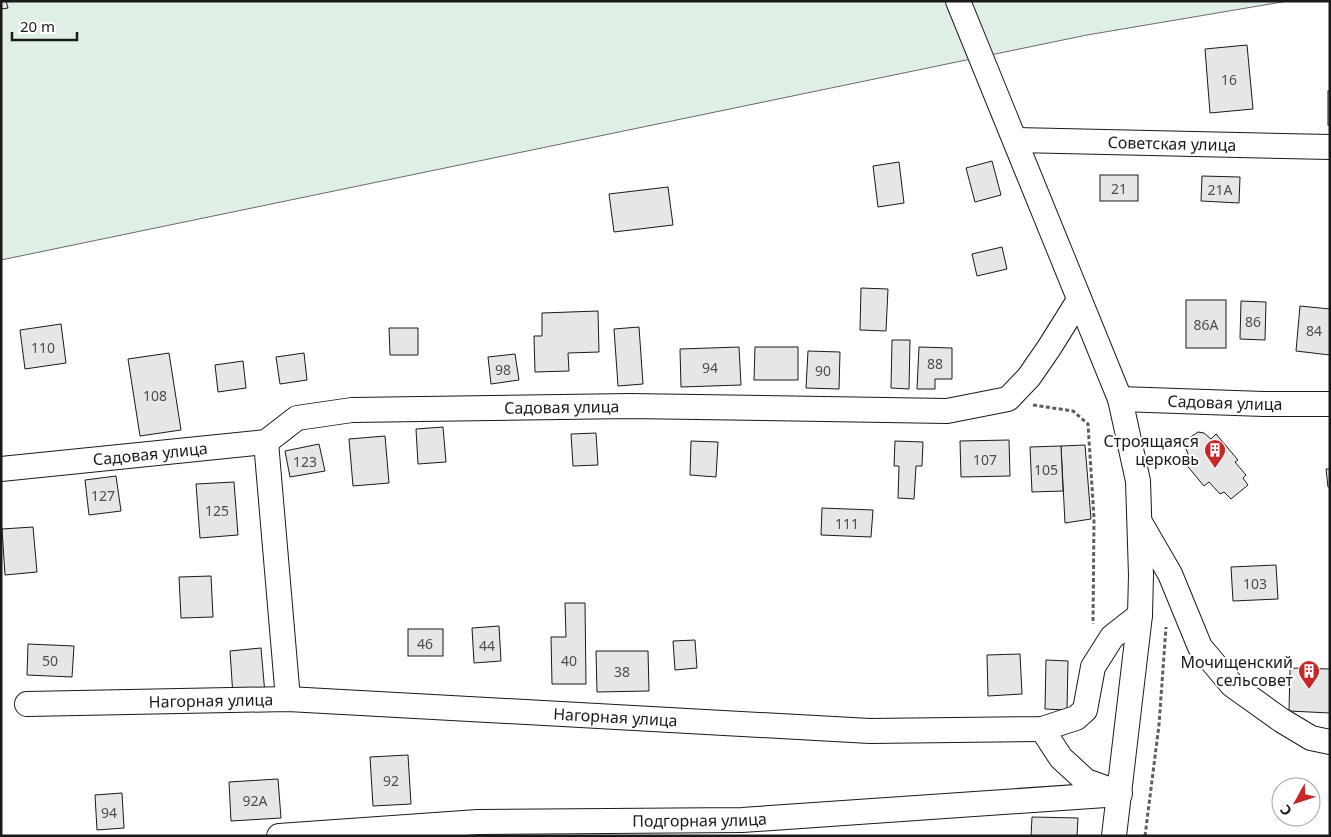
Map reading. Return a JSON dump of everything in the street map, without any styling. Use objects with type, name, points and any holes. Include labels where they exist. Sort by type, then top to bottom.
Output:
[{"type":"street","points":[[958,1],[1120,398],[1138,480],[1142,575],[1140,615],[1114,836]]},
{"type":"street","name":"Советская улица","points":[[1016,140],[1330,147]]},
{"type":"street","points":[[1008,399],[1029,377],[1079,300]]},
{"type":"street","name":"Садовая улица","points":[[1120,398],[1254,404],[1330,404]]},
{"type":"street","name":"Садовая улица","points":[[1,469],[266,442],[298,418],[352,410],[630,406],[947,411],[1008,399]]},
{"type":"street","points":[[266,442],[288,699]]},
{"type":"street","points":[[1140,522],[1170,574],[1200,647],[1232,685],[1281,720],[1311,738],[1330,742]]},
{"type":"street","name":"Нагорная улица","points":[[27,704],[288,699],[870,731],[1042,729],[1076,718],[1085,710],[1093,667],[1112,637],[1140,615]]},
{"type":"street","points":[[1042,729],[1061,758],[1086,781],[1120,794]]},
{"type":"street","name":"Подгорная улица","points":[[279,836],[478,822],[742,820],[1120,794]]},
{"type":"path","points":[[1008,399],[1073,411],[1088,424],[1094,518],[1093,627]]},
{"type":"path","points":[[1145,836],[1158,725],[1166,622]]},
{"type":"green space","points":[[1,1],[1288,1],[1087,35],[1,260]]},
{"type":"building","points":[[1,1],[6,1],[8,8],[1,9]]},
{"type":"building","points":[[1247,45],[1253,109],[1210,113],[1205,49]]},
{"type":"building","points":[[1328,91],[1330,91],[1330,125],[1328,125]]},
{"type":"building","points":[[992,161],[1001,195],[975,202],[966,168]]},
{"type":"building","points":[[899,162],[904,203],[878,207],[873,166]]},
{"type":"building","points":[[1100,175],[1138,175],[1138,201],[1100,201]]},
{"type":"building","points":[[1202,176],[1240,177],[1239,203],[1201,201]]},
{"type":"building","points":[[668,187],[673,225],[614,232],[609,194]]},
{"type":"building","points":[[1002,247],[1007,269],[977,276],[972,254]]},
{"type":"building","points":[[861,288],[888,289],[886,331],[860,330]]},
{"type":"building","points":[[1186,300],[1226,300],[1226,348],[1186,348]]},
{"type":"building","points":[[1241,301],[1266,302],[1265,340],[1240,339]]},
{"type":"building","points":[[1300,306],[1330,309],[1330,355],[1296,351]]},
{"type":"building","points":[[598,311],[599,352],[568,353],[569,371],[535,372],[534,336],[542,336],[542,313]]},
{"type":"building","points":[[61,324],[66,363],[25,369],[20,330]]},
{"type":"building","points":[[639,327],[643,384],[618,386],[614,329]]},
{"type":"building","points":[[389,328],[418,328],[418,355],[390,355]]},
{"type":"building","points":[[892,340],[910,340],[909,389],[891,388]]},
{"type":"building","points":[[739,347],[741,385],[681,387],[680,349]]},
{"type":"building","points":[[755,347],[798,347],[798,380],[754,380]]},
{"type":"building","points":[[919,347],[952,348],[952,379],[935,379],[935,389],[917,389]]},
{"type":"building","points":[[808,351],[840,352],[839,389],[806,388]]},
{"type":"building","points":[[169,353],[181,430],[140,436],[128,359]]},
{"type":"building","points":[[304,353],[307,380],[280,384],[276,357]]},
{"type":"building","points":[[515,354],[519,380],[491,384],[488,357]]},
{"type":"building","points":[[243,361],[246,388],[218,392],[215,365]]},
{"type":"building","points":[[443,427],[446,462],[418,464],[416,429]]},
{"type":"building","name":"Строящаяся церковь","points":[[1198,432],[1204,433],[1211,439],[1216,434],[1238,460],[1235,462],[1246,475],[1243,478],[1248,485],[1231,499],[1224,492],[1220,494],[1209,482],[1204,486],[1184,462],[1189,457],[1185,446],[1186,440]]},
{"type":"building","points":[[596,433],[598,465],[573,466],[571,434]]},
{"type":"building","points":[[385,436],[389,483],[353,486],[349,439]]},
{"type":"building","points":[[1009,440],[1010,476],[961,477],[960,441]]},
{"type":"building","points":[[691,441],[718,442],[716,477],[690,475]]},
{"type":"building","points":[[895,441],[923,442],[922,466],[916,466],[914,499],[898,498],[899,466],[894,466]]},
{"type":"building","points":[[319,444],[325,471],[290,477],[285,451]]},
{"type":"building","points":[[1085,445],[1091,519],[1065,523],[1061,446]]},
{"type":"building","points":[[1061,446],[1063,491],[1032,492],[1030,447]]},
{"type":"building","points":[[1326,469],[1330,469],[1330,487],[1328,487]]},
{"type":"building","points":[[116,476],[121,511],[89,515],[85,480]]},
{"type":"building","points":[[234,482],[238,535],[200,538],[196,484]]},
{"type":"building","points":[[822,508],[873,510],[871,537],[821,535]]},
{"type":"building","points":[[33,527],[37,572],[5,575],[2,529]]},
{"type":"building","points":[[1276,565],[1278,599],[1233,601],[1231,567]]},
{"type":"building","points":[[211,576],[213,617],[181,618],[179,577]]},
{"type":"building","points":[[565,603],[585,603],[586,684],[552,684],[551,637],[566,637]]},
{"type":"building","points":[[499,626],[501,661],[474,663],[472,628]]},
{"type":"building","points":[[408,629],[443,629],[443,656],[408,656]]},
{"type":"building","points":[[695,640],[697,668],[675,670],[673,641]]},
{"type":"building","points":[[28,644],[74,646],[72,677],[27,675]]},
{"type":"building","points":[[261,648],[265,694],[233,696],[230,651]]},
{"type":"building","points":[[596,651],[648,651],[649,691],[597,692]]},
{"type":"building","points":[[1020,654],[1022,694],[988,696],[987,655]]},
{"type":"building","points":[[1046,660],[1068,661],[1067,710],[1045,709]]},
{"type":"building","name":"Мочищенский сельсовет","points":[[1290,668],[1330,669],[1330,713],[1289,711]]},
{"type":"building","points":[[408,755],[411,804],[373,806],[370,757]]},
{"type":"building","points":[[278,779],[281,818],[231,821],[229,782]]},
{"type":"building","points":[[122,793],[124,828],[97,830],[95,795]]},
{"type":"building","points":[[1032,817],[1078,818],[1077,836],[1031,836]]},
{"type":"place","name":"Строящаяся церковь","points":[[1215,469]]},
{"type":"place","name":"Мочищенский сельсовет","points":[[1309,690]]}]
